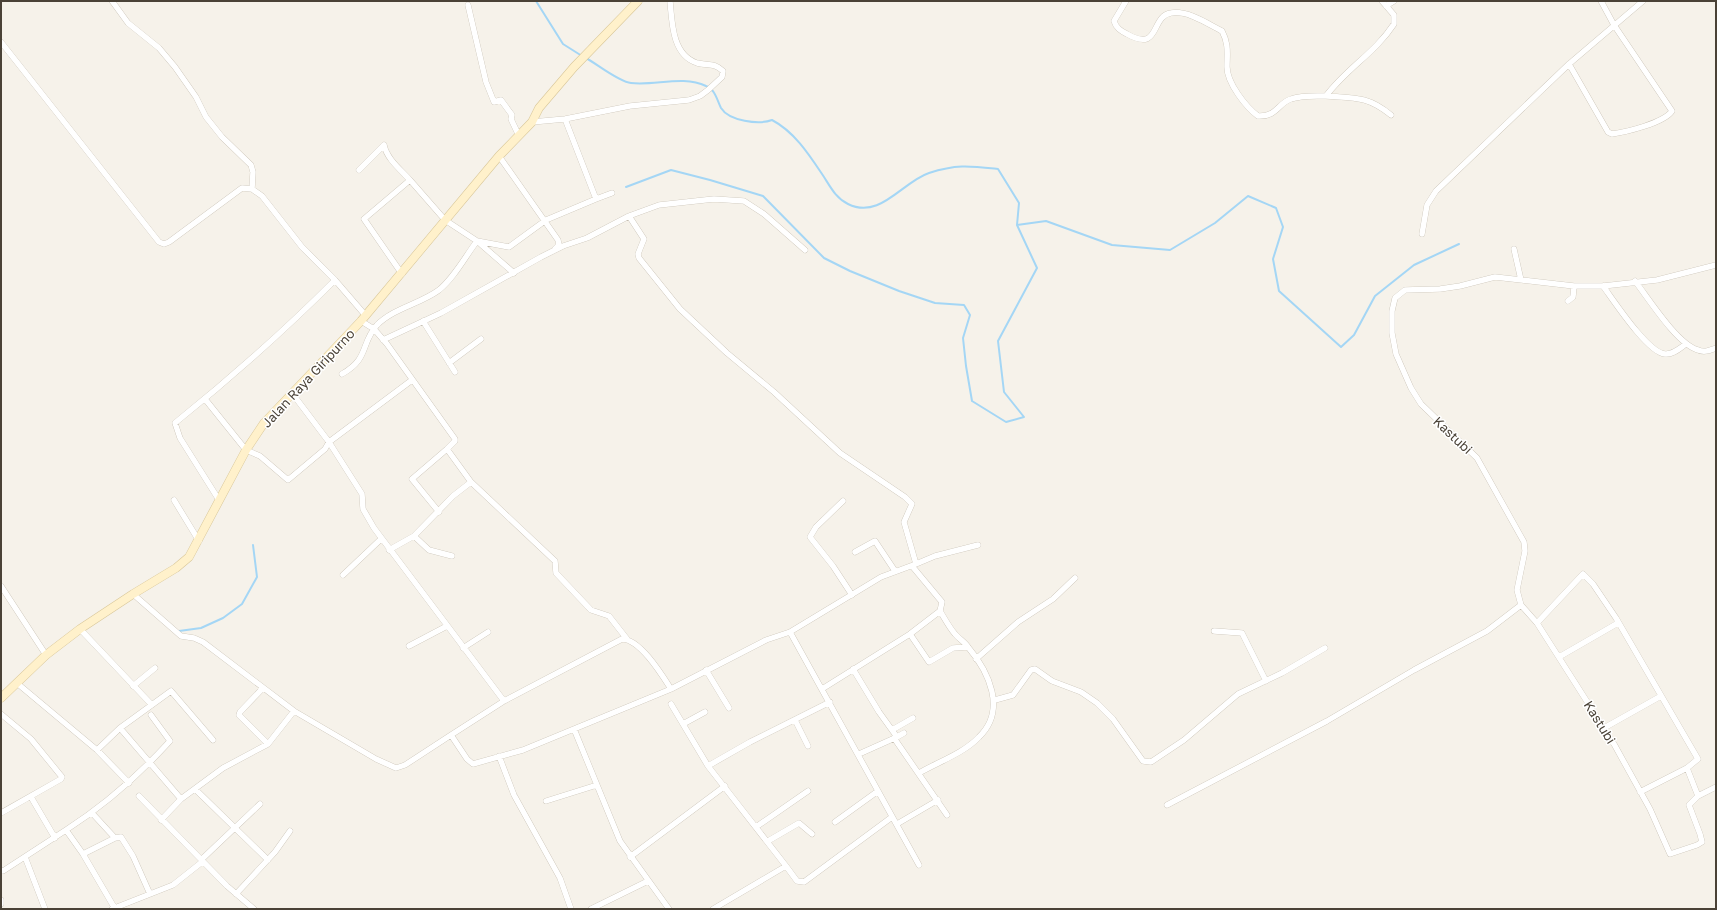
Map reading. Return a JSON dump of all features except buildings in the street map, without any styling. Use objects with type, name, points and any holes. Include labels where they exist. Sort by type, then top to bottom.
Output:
[{"type":"main road","name":"Jalan Raya Giripurno","points":[[1,698],[18,684],[46,655],[80,629],[132,594],[180,565],[189,557],[199,541],[246,450],[264,423],[364,318],[499,156],[532,122],[539,108],[601,37],[638,1]]},
{"type":"street","points":[[112,1],[128,23],[159,48],[176,67],[196,98],[206,117],[222,137],[251,165],[253,172],[252,189]]},
{"type":"street","points":[[532,122],[565,119],[630,106],[689,100],[700,96],[708,90],[718,81],[723,74],[723,71],[717,65],[699,63],[691,60],[679,47],[671,22],[670,1]]},
{"type":"street","points":[[1126,1],[1114,21],[1121,30],[1135,38],[1143,40],[1150,37],[1164,15],[1172,12],[1183,13],[1222,31],[1228,44],[1227,69],[1229,76],[1242,100],[1258,116],[1263,116],[1277,111],[1292,99],[1326,96],[1369,100],[1377,104],[1391,115]]},
{"type":"street","points":[[1326,96],[1338,79],[1374,49],[1387,35],[1395,20],[1394,15],[1384,3],[1394,1]]},
{"type":"street","points":[[1569,64],[1608,132],[1612,134],[1652,123],[1672,112],[1614,25],[1602,1]]},
{"type":"street","points":[[1422,234],[1427,205],[1436,191],[1569,64],[1643,1]]},
{"type":"street","points":[[468,5],[486,82],[494,102],[501,100],[512,115],[511,119],[519,136]]},
{"type":"street","points":[[1,42],[160,242],[164,244],[169,242],[242,188],[252,189],[262,196],[302,247],[334,280],[376,331],[456,440],[412,479],[439,512]]},
{"type":"street","points":[[565,119],[596,199]]},
{"type":"street","points":[[359,170],[384,145],[390,158],[445,220],[479,243],[514,273]]},
{"type":"street","points":[[499,156],[558,240],[560,245],[550,253]]},
{"type":"street","points":[[402,274],[364,219],[410,180]]},
{"type":"street","points":[[479,243],[509,247],[547,223],[596,199],[612,193]]},
{"type":"street","points":[[383,340],[423,321],[550,253],[587,238],[629,216],[659,205],[714,199],[744,201],[764,214],[805,250]]},
{"type":"street","points":[[629,216],[644,240],[638,254],[639,258],[680,309],[727,353],[774,392],[840,453],[911,503],[912,508],[904,522],[914,565],[942,602],[940,611],[910,634],[822,689]]},
{"type":"street","points":[[342,374],[360,359],[376,331],[392,315],[440,289],[479,243]]},
{"type":"street","points":[[1514,250],[1521,280]]},
{"type":"street","name":"Kastubi","points":[[1698,796],[1688,806],[1702,842],[1670,854],[1640,792],[1604,728],[1538,623],[1521,605],[1517,590],[1525,552],[1522,536],[1477,458],[1420,404],[1396,354],[1392,333],[1392,311],[1395,298],[1405,290],[1440,289],[1460,286],[1495,277],[1574,286],[1603,286],[1635,281],[1657,280],[1716,265]]},
{"type":"street","points":[[220,500],[180,438],[175,423],[206,399],[292,322],[334,280]]},
{"type":"street","points":[[1635,281],[1662,317],[1686,344],[1700,351],[1706,352],[1716,348]]},
{"type":"street","points":[[1568,302],[1573,298],[1574,286]]},
{"type":"street","points":[[1603,286],[1629,323],[1656,351],[1664,354],[1672,354],[1686,344]]},
{"type":"street","points":[[423,321],[454,372]]},
{"type":"street","points":[[449,363],[482,339]]},
{"type":"street","points":[[206,399],[246,450],[261,457],[284,478],[289,479],[325,449],[329,442],[412,380]]},
{"type":"street","points":[[292,393],[329,442],[362,494],[363,509],[367,519],[504,701]]},
{"type":"street","points":[[447,449],[471,482],[555,561],[556,573],[591,610],[598,614],[609,616],[627,639],[649,657],[671,689]]},
{"type":"street","points":[[389,550],[414,536],[471,482]]},
{"type":"street","points":[[174,500],[199,541]]},
{"type":"street","points":[[843,501],[816,527],[810,537],[833,566],[852,595]]},
{"type":"street","points":[[414,536],[429,550],[452,556]]},
{"type":"street","points":[[344,576],[381,538]]},
{"type":"street","points":[[855,552],[875,541],[895,571]]},
{"type":"street","points":[[451,735],[467,759],[473,764],[523,750],[671,689],[766,640],[790,632],[881,577],[935,556],[978,545]]},
{"type":"street","points":[[1538,623],[1563,594],[1584,574],[1605,601],[1698,758],[1697,761],[1687,768],[1640,792]]},
{"type":"street","points":[[976,659],[1018,622],[1053,600],[1075,578]]},
{"type":"street","points":[[1,586],[46,655]]},
{"type":"street","points":[[132,594],[181,636],[194,638],[203,642],[294,711],[376,759],[396,768],[405,765],[504,701],[617,641],[627,639]]},
{"type":"street","points":[[1167,805],[1327,721],[1414,670],[1487,631],[1521,605]]},
{"type":"street","points":[[919,773],[980,736],[991,719],[995,700],[987,676],[968,646],[954,633],[940,611]]},
{"type":"street","points":[[1559,657],[1618,623]]},
{"type":"street","points":[[409,646],[447,626]]},
{"type":"street","points":[[80,629],[115,664],[133,686],[152,705]]},
{"type":"street","points":[[1214,631],[1242,633],[1266,681]]},
{"type":"street","points":[[463,648],[488,632]]},
{"type":"street","points":[[790,632],[859,754],[919,865]]},
{"type":"street","points":[[910,634],[929,662],[953,648],[968,646]]},
{"type":"street","points":[[995,700],[1014,695],[1031,670],[1035,669],[1052,681],[1081,692],[1097,703],[1113,719],[1143,761],[1147,763],[1156,760],[1184,740],[1229,701],[1325,648]]},
{"type":"street","points":[[133,686],[155,668]]},
{"type":"street","points":[[853,669],[947,815]]},
{"type":"street","points":[[706,670],[729,708]]},
{"type":"street","points":[[18,684],[97,750],[129,783]]},
{"type":"street","points":[[263,688],[240,712],[239,715],[268,744]]},
{"type":"street","points":[[97,750],[120,728],[169,691],[173,692],[213,740]]},
{"type":"street","points":[[1604,728],[1661,696]]},
{"type":"street","points":[[708,766],[750,742],[830,702]]},
{"type":"street","points":[[671,704],[708,766],[768,841],[797,882],[804,882],[892,817]]},
{"type":"street","points":[[161,820],[181,799],[223,768],[268,744],[294,711]]},
{"type":"street","points":[[683,724],[704,712]]},
{"type":"street","points":[[1,714],[31,739],[62,776],[61,779],[1,813]]},
{"type":"street","points":[[2,873],[92,813],[129,783],[171,740],[151,714]]},
{"type":"street","points":[[892,730],[913,718]]},
{"type":"street","points":[[795,720],[808,746]]},
{"type":"street","points":[[120,728],[181,799]]},
{"type":"street","points":[[574,729],[620,841],[630,857],[669,909]]},
{"type":"street","points":[[859,754],[904,733]]},
{"type":"street","points":[[499,756],[514,795],[560,878],[571,909]]},
{"type":"street","points":[[1687,768],[1698,796],[1716,786]]},
{"type":"street","points":[[546,801],[597,785]]},
{"type":"street","points":[[630,857],[725,786]]},
{"type":"street","points":[[195,789],[268,860]]},
{"type":"street","points":[[756,826],[808,791]]},
{"type":"street","points":[[835,822],[878,791]]},
{"type":"street","points":[[139,796],[202,861],[254,909]]},
{"type":"street","points":[[31,797],[55,838]]},
{"type":"street","points":[[897,824],[938,800]]},
{"type":"street","points":[[66,830],[83,854],[113,908],[176,883],[202,861],[260,804]]},
{"type":"street","points":[[92,813],[115,838]]},
{"type":"street","points":[[768,841],[798,823],[812,834]]},
{"type":"street","points":[[236,894],[268,860],[290,831]]},
{"type":"street","points":[[83,854],[120,836],[134,856],[150,894]]},
{"type":"street","points":[[25,857],[45,909]]},
{"type":"street","points":[[713,909],[786,866]]},
{"type":"street","points":[[591,909],[648,881]]},
{"type":"waterway","points":[[536,1],[563,44],[582,56]]},
{"type":"waterway","points":[[586,58],[620,80],[626,82],[640,84],[688,81],[697,83],[709,87],[715,95],[721,108],[737,119],[752,122],[772,120],[788,131],[801,145],[837,196],[844,202],[860,208],[881,204],[919,178],[939,170],[964,166],[998,169],[1019,203],[1017,225]]},
{"type":"waterway","points":[[626,187],[671,170],[763,196],[824,258],[850,271],[899,291],[935,303],[964,305],[970,315],[963,338],[972,401],[1006,422],[1024,417],[1004,392],[998,341],[1037,268],[1017,225],[1046,221],[1112,245],[1170,250],[1215,223],[1248,196],[1276,208],[1283,227],[1273,259],[1279,291],[1341,347],[1354,335],[1375,296],[1414,265],[1459,244]]},
{"type":"waterway","points":[[179,631],[201,628],[223,618],[242,604],[257,577],[253,545]]}]
